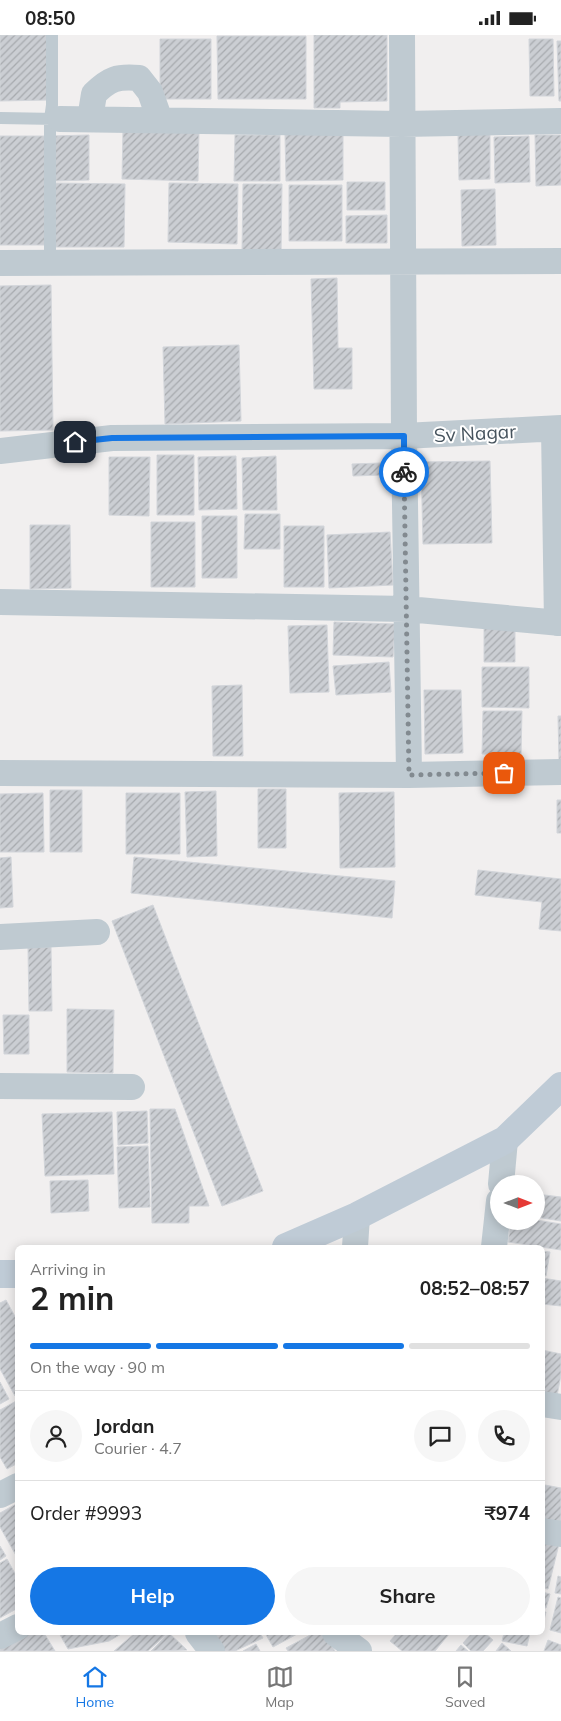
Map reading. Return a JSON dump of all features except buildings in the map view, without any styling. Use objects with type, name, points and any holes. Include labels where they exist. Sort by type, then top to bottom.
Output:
[{"type":"street","points":[[402,35],[404,436],[409,775]]},
{"type":"street","points":[[90,119],[94,94],[108,81],[125,77],[138,78],[150,92],[160,120]]},
{"type":"street","points":[[55,119],[402,123],[561,121]]},
{"type":"street","points":[[0,263],[561,261]]},
{"type":"street","points":[[0,602],[407,609],[559,623],[558,429]]},
{"type":"street","name":"Sv Nagar","points":[[0,451],[112,438],[404,436],[558,429]]},
{"type":"street","points":[[0,773],[409,775],[561,772]]},
{"type":"street","points":[[0,937],[98,932]]},
{"type":"street","points":[[0,1086],[132,1087]]},
{"type":"street","points":[[291,1245],[357,1216],[505,1140],[561,1086]]},
{"type":"street","points":[[502,1175],[505,1140]]},
{"type":"street","points":[[354,1245],[357,1216]]},
{"type":"street","points":[[494,1245],[496,1230]]},
{"type":"street","points":[[0,1275],[15,1274]]},
{"type":"street","points":[[545,1404],[561,1407]]},
{"type":"street","points":[[0,1495],[15,1488]]},
{"type":"street","points":[[545,1532],[561,1535]]},
{"type":"street","points":[[0,1637],[15,1629]]},
{"type":"street","points":[[200,1635],[212,1651]]},
{"type":"street","points":[[337,1635],[359,1651]]},
{"type":"lane","points":[[50,263],[55,119],[52,105],[52,35]]},
{"type":"lane","points":[[0,118],[55,119]]},
{"type":"way so far","points":[[404,472],[409,775],[504,773]]},
{"type":"route","points":[[75,442],[112,438],[404,436],[404,472]]}]
